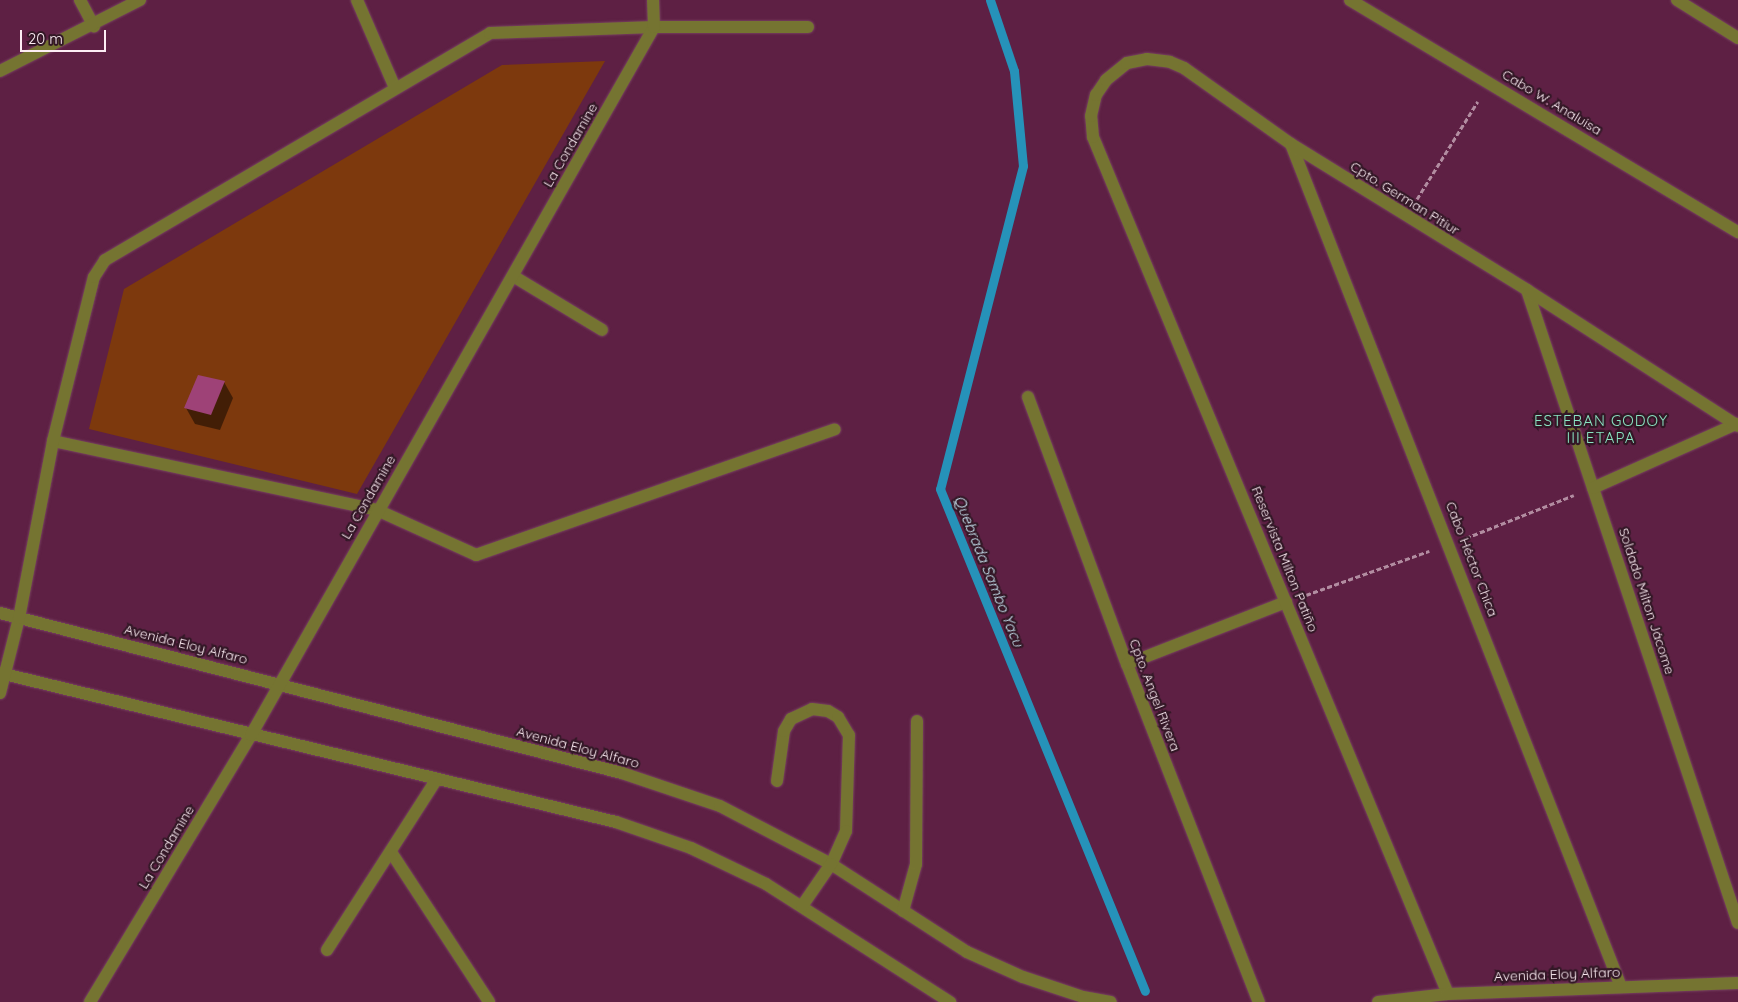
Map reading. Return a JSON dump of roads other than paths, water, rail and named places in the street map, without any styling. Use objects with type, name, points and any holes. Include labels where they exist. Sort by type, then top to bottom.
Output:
[{"type":"street","points":[[80,0],[94,26]]},
{"type":"street","points":[[0,71],[94,26],[140,0]]},
{"type":"street","points":[[357,0],[395,88]]},
{"type":"street","points":[[653,0],[654,27]]},
{"type":"street","name":"Cabo W. Analuisa","points":[[1350,0],[1738,232]]},
{"type":"street","points":[[1678,0],[1738,38]]},
{"type":"street","points":[[0,693],[3,674],[19,618],[53,441],[94,277],[105,260],[490,33],[654,27],[808,27]]},
{"type":"street","name":"La Condamine","points":[[90,1002],[251,735],[278,683],[654,27]]},
{"type":"street","name":"Cpto. German Pitiur","points":[[1093,137],[1091,116],[1096,95],[1106,80],[1127,63],[1147,59],[1170,62],[1184,68],[1291,144],[1406,217],[1527,290],[1737,425]]},
{"type":"street","name":"Reservista Milton Patiño","points":[[1093,137],[1448,994]]},
{"type":"street","name":"Cabo Héctor Chica","points":[[1291,144],[1621,987]]},
{"type":"street","points":[[512,276],[602,330]]},
{"type":"street","name":"Soldado Milton Jácome","points":[[1527,290],[1738,923]]},
{"type":"street","name":"Cpto. Angel Rivera","points":[[1028,397],[1127,664],[1259,1002]]},
{"type":"street","points":[[1593,488],[1737,425]]},
{"type":"street","points":[[53,441],[377,510],[476,555],[835,429]]},
{"type":"street","points":[[1127,664],[1286,602]]},
{"type":"street","name":"Avenida Eloy Alfaro","points":[[0,613],[622,773],[720,806],[831,864],[967,952],[1023,977],[1083,997],[1111,1002]]},
{"type":"street","points":[[3,674],[635,829],[691,848],[766,884],[950,1002]]},
{"type":"street","points":[[777,781],[784,731],[791,719],[812,709],[828,711],[838,717],[849,735],[848,821],[831,864],[802,906]]},
{"type":"street","points":[[903,910],[916,864],[917,721]]},
{"type":"street","points":[[327,950],[436,780]]},
{"type":"street","points":[[391,852],[488,1002]]},
{"type":"street","name":"Avenida Eloy Alfaro","points":[[1378,1002],[1448,994],[1738,983]]},
{"type":"waterway","name":"Quebrada Sambo Yacu","points":[[990,0],[1014,71],[1023,166],[940,489],[1145,991]]},
{"type":"district","name":"ESTEBAN GODOY III ETAPA","points":[[1601,428]]}]
